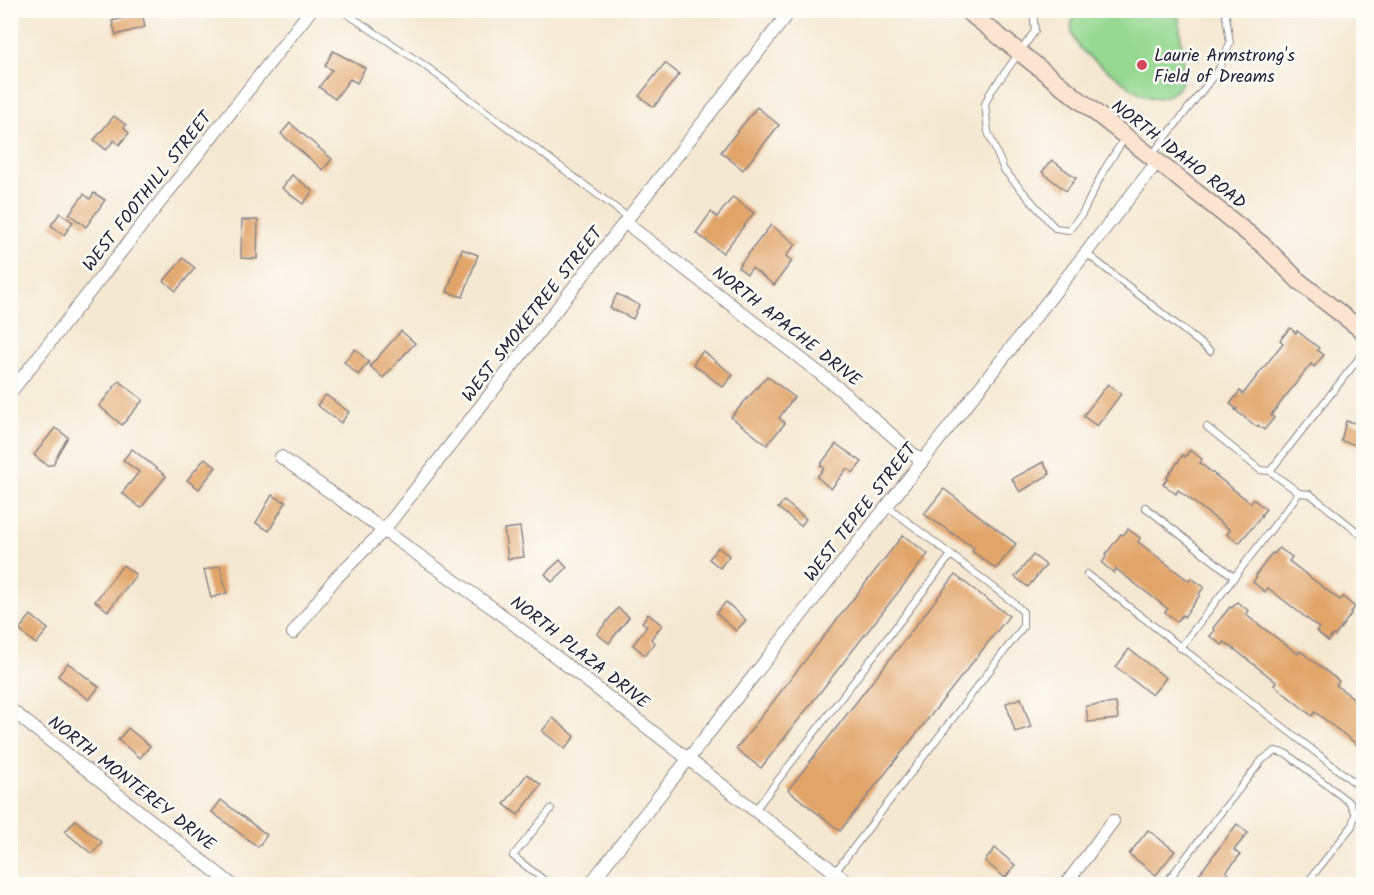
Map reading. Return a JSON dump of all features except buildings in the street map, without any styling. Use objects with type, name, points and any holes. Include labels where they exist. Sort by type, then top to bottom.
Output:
[{"type":"street","name":"WEST FOOTHILL STREET","points":[[10,393],[311,10]]},
{"type":"street","name":"WEST SMOKETREE STREET","points":[[293,633],[334,580],[383,531],[791,10]]},
{"type":"street","name":"NORTH IDAHO ROAD","points":[[966,10],[1264,246],[1300,282],[1364,332]]},
{"type":"street","name":"WEST TEPEE STREET","points":[[591,885],[1086,253],[1155,158]]},
{"type":"street","name":"NORTH APACHE DRIVE","points":[[628,221],[841,390],[922,462]]},
{"type":"street","name":"NORTH PLAZA DRIVE","points":[[281,457],[494,609],[850,885]]},
{"type":"street","name":"NORTH MONTEREY DRIVE","points":[[10,709],[231,885]]},
{"type":"street","points":[[1066,885],[1113,821]]},
{"type":"lane","points":[[341,10],[424,65],[628,221]]},
{"type":"lane","points":[[1033,10],[1035,31],[990,93],[985,104],[988,132],[1004,170],[1055,228],[1069,230],[1082,214],[1104,170],[1126,136]]},
{"type":"lane","points":[[1155,158],[1219,69],[1230,43],[1225,10]]},
{"type":"lane","points":[[1086,253],[1210,351]]},
{"type":"lane","points":[[1270,471],[1364,352]]},
{"type":"lane","points":[[1207,427],[1260,470],[1270,471],[1299,494],[1310,494],[1364,537]]},
{"type":"lane","points":[[1180,648],[1299,494]]},
{"type":"lane","points":[[835,872],[1023,627],[1023,612],[1019,607],[887,506]]},
{"type":"lane","points":[[1145,507],[1234,577]]},
{"type":"lane","points":[[755,810],[951,555]]},
{"type":"lane","points":[[1087,574],[1364,790]]},
{"type":"lane","points":[[1165,885],[1262,760],[1275,751],[1287,754],[1350,803],[1355,814],[1352,826],[1306,885]]},
{"type":"lane","points":[[549,885],[513,856],[551,808]]},
{"type":"green space","name":"Laurie Armstrong's Field of Dreams","points":[[1077,11],[1178,11],[1184,66],[1183,79],[1179,87],[1164,97],[1149,97],[1098,64],[1075,41],[1072,22]]},
{"type":"place","name":"Laurie Armstrong's Field of Dreams","points":[[1142,65]]}]
